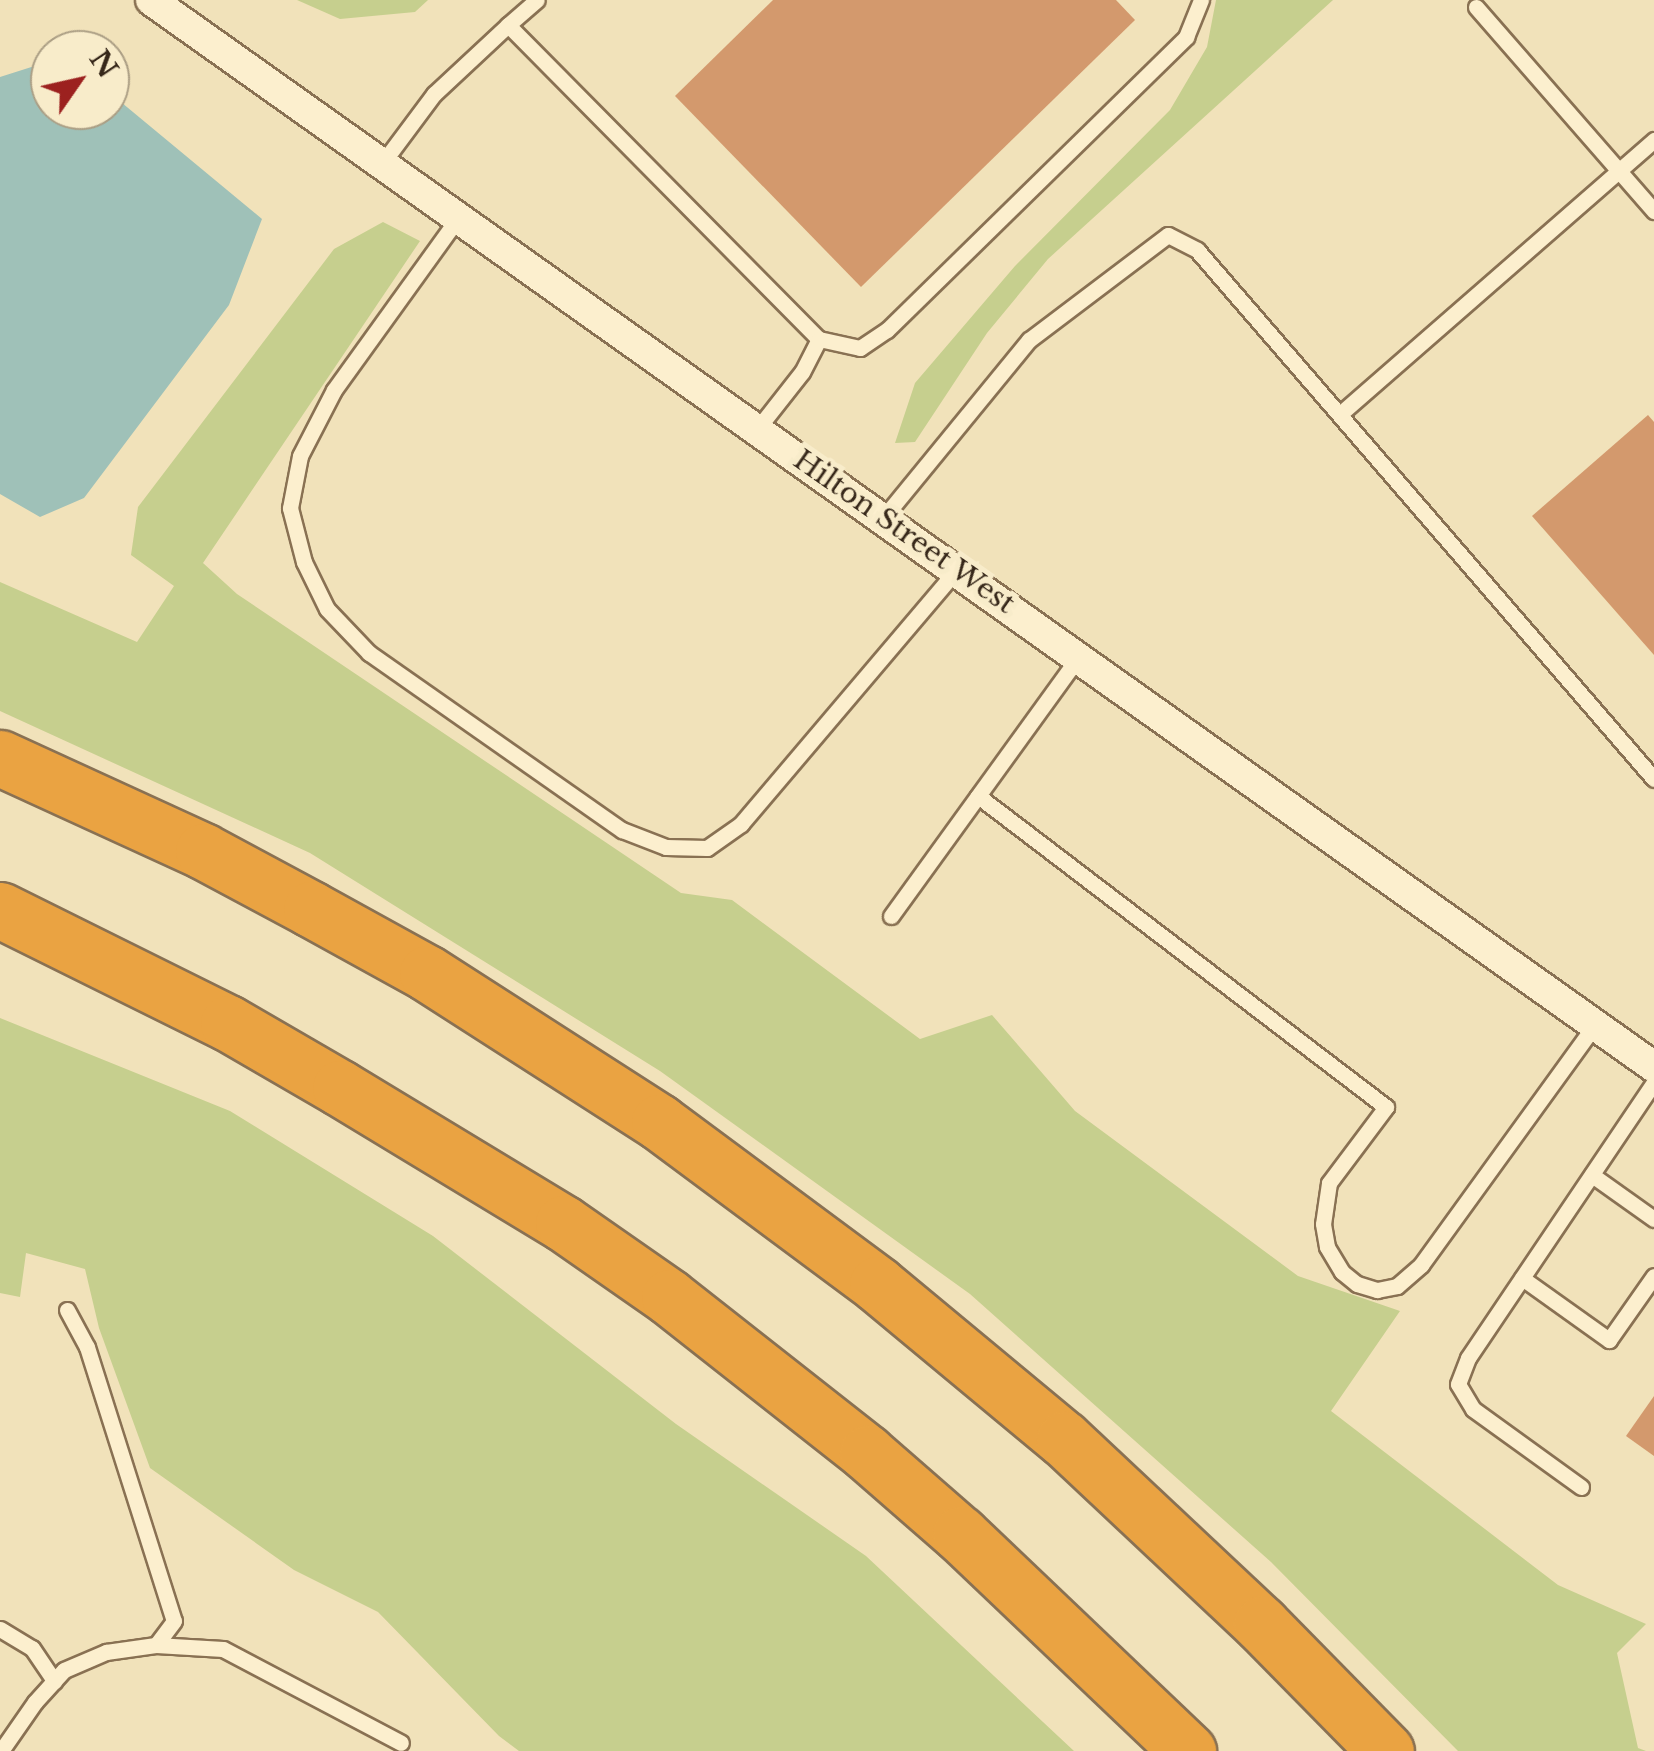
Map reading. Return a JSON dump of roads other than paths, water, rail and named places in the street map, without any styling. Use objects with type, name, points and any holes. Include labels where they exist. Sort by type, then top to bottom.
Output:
[{"type":"highway","points":[[0,758],[203,851],[328,918],[528,1035],[659,1122],[877,1284],[1064,1439],[1261,1624],[1386,1751]]},
{"type":"highway","points":[[0,910],[211,1014],[308,1069],[563,1223],[669,1297],[934,1511],[1188,1751]]},
{"type":"street","name":"Hilton Street West","points":[[151,0],[884,516],[1654,1067]]},
{"type":"lane","points":[[381,165],[434,94],[538,0]]},
{"type":"lane","points":[[508,26],[819,339],[860,348],[886,330],[1186,37],[1200,0]]},
{"type":"lane","points":[[1476,7],[1654,212]]},
{"type":"lane","points":[[1340,414],[1654,140]]},
{"type":"lane","points":[[458,218],[334,390],[300,456],[290,508],[304,562],[327,609],[369,653],[622,830],[666,848],[707,848],[740,824],[957,569]]},
{"type":"lane","points":[[884,516],[1029,340],[1168,235],[1198,250],[1654,779]]},
{"type":"lane","points":[[758,428],[802,372],[819,339]]},
{"type":"lane","points":[[891,916],[1079,656]]},
{"type":"lane","points":[[978,796],[1386,1107],[1329,1183],[1322,1224],[1327,1247],[1342,1272],[1358,1284],[1377,1290],[1397,1286],[1421,1265],[1595,1025]]},
{"type":"lane","points":[[1581,1487],[1473,1409],[1458,1384],[1468,1358],[1654,1082]]},
{"type":"lane","points":[[1592,1175],[1654,1219]]},
{"type":"lane","points":[[1522,1278],[1610,1340],[1654,1276]]},
{"type":"lane","points":[[67,1310],[86,1347],[174,1621],[156,1644]]},
{"type":"lane","points":[[0,1629],[32,1648],[54,1681]]},
{"type":"lane","points":[[3,1748],[64,1670],[106,1652],[156,1644],[223,1649],[401,1743]]},
{"type":"water","points":[[30,67],[30,130],[130,130],[130,110],[262,219],[229,305],[84,498],[40,517],[0,494],[0,77]]}]
